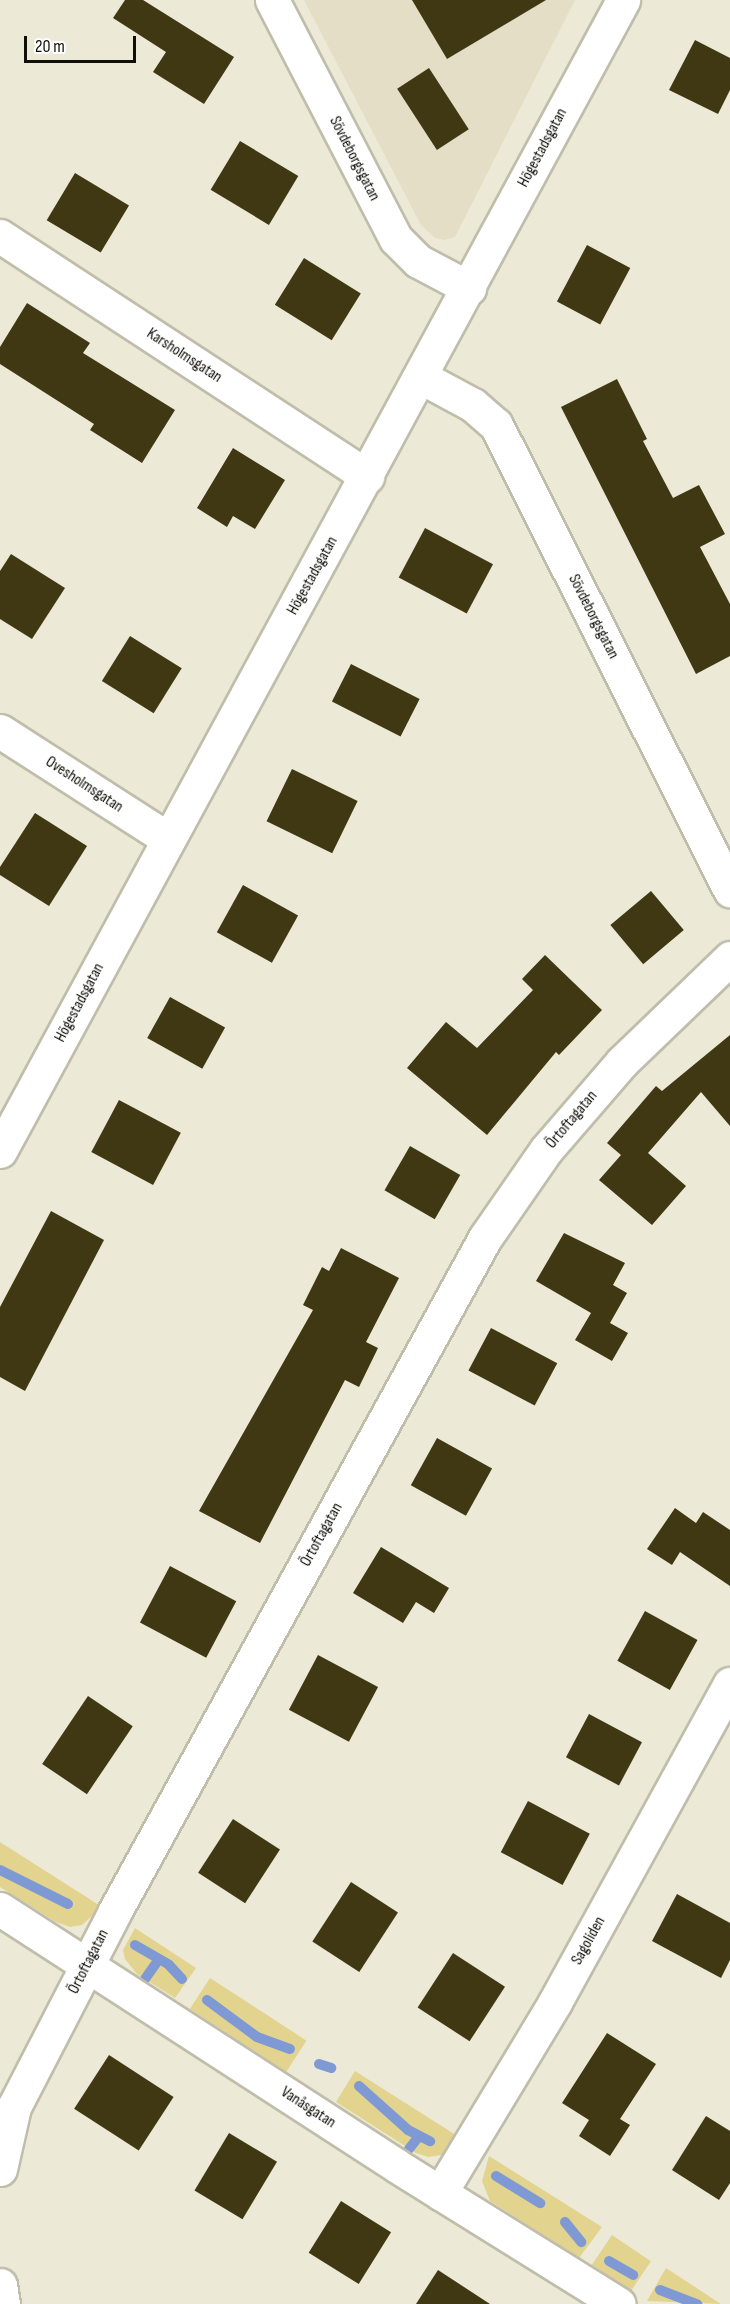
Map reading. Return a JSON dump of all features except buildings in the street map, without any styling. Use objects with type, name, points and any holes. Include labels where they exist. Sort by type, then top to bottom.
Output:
[{"type":"street","name":"Sövdeborgsgatan","points":[[272,0],[396,239],[418,261],[469,288]]},
{"type":"street","name":"Högestadsgatan","points":[[0,1151],[469,288],[616,4]]},
{"type":"street","name":"Karsholmsgatan","points":[[0,236],[367,476]]},
{"type":"street","name":"Sövdeborgsgatan","points":[[421,377],[473,405],[496,425],[730,890]]},
{"type":"street","name":"Ovesholmsgatan","points":[[0,731],[168,839]]},
{"type":"street","name":"Örtoftagatan","points":[[0,2169],[14,2107],[88,1965],[485,1238],[546,1150],[622,1062],[730,958]]},
{"type":"street","name":"Sagoliden","points":[[440,2193],[555,2002],[730,1684]]},
{"type":"street","name":"Vanåsgatan","points":[[0,1909],[440,2193],[619,2304]]},
{"type":"street","points":[[0,2285],[3,2304]]},
{"type":"shaded area","points":[[304,0],[575,0],[455,237],[444,240],[435,238],[421,225]]},
{"type":"shaded area","points":[[0,1842],[102,1907],[82,1925],[70,1927],[56,1922],[0,1887]]},
{"type":"shaded area","points":[[135,1928],[196,1968],[175,1998],[137,1974],[125,1959],[123,1950]]},
{"type":"shaded area","points":[[210,1978],[306,2041],[286,2072],[190,2009]]},
{"type":"shaded area","points":[[355,2071],[462,2139],[448,2154],[428,2157],[416,2153],[336,2102]]},
{"type":"shaded area","points":[[489,2156],[602,2227],[579,2258],[490,2201],[482,2181]]},
{"type":"shaded area","points":[[612,2235],[651,2261],[631,2291],[592,2265]]},
{"type":"shaded area","points":[[666,2268],[721,2304],[647,2301]]},
{"type":"waterway","points":[[0,1870],[68,1904]]},
{"type":"waterway","points":[[135,1945],[169,1965],[182,1979]]},
{"type":"waterway","points":[[145,1979],[159,1959]]},
{"type":"waterway","points":[[207,2000],[257,2037],[290,2049]]},
{"type":"waterway","points":[[319,2064],[331,2068]]},
{"type":"waterway","points":[[359,2086],[408,2130],[430,2141]]},
{"type":"waterway","points":[[409,2149],[419,2136]]},
{"type":"waterway","points":[[496,2176],[540,2203]]},
{"type":"waterway","points":[[565,2222],[581,2242]]},
{"type":"waterway","points":[[609,2261],[633,2275]]},
{"type":"waterway","points":[[660,2290],[697,2304]]}]
